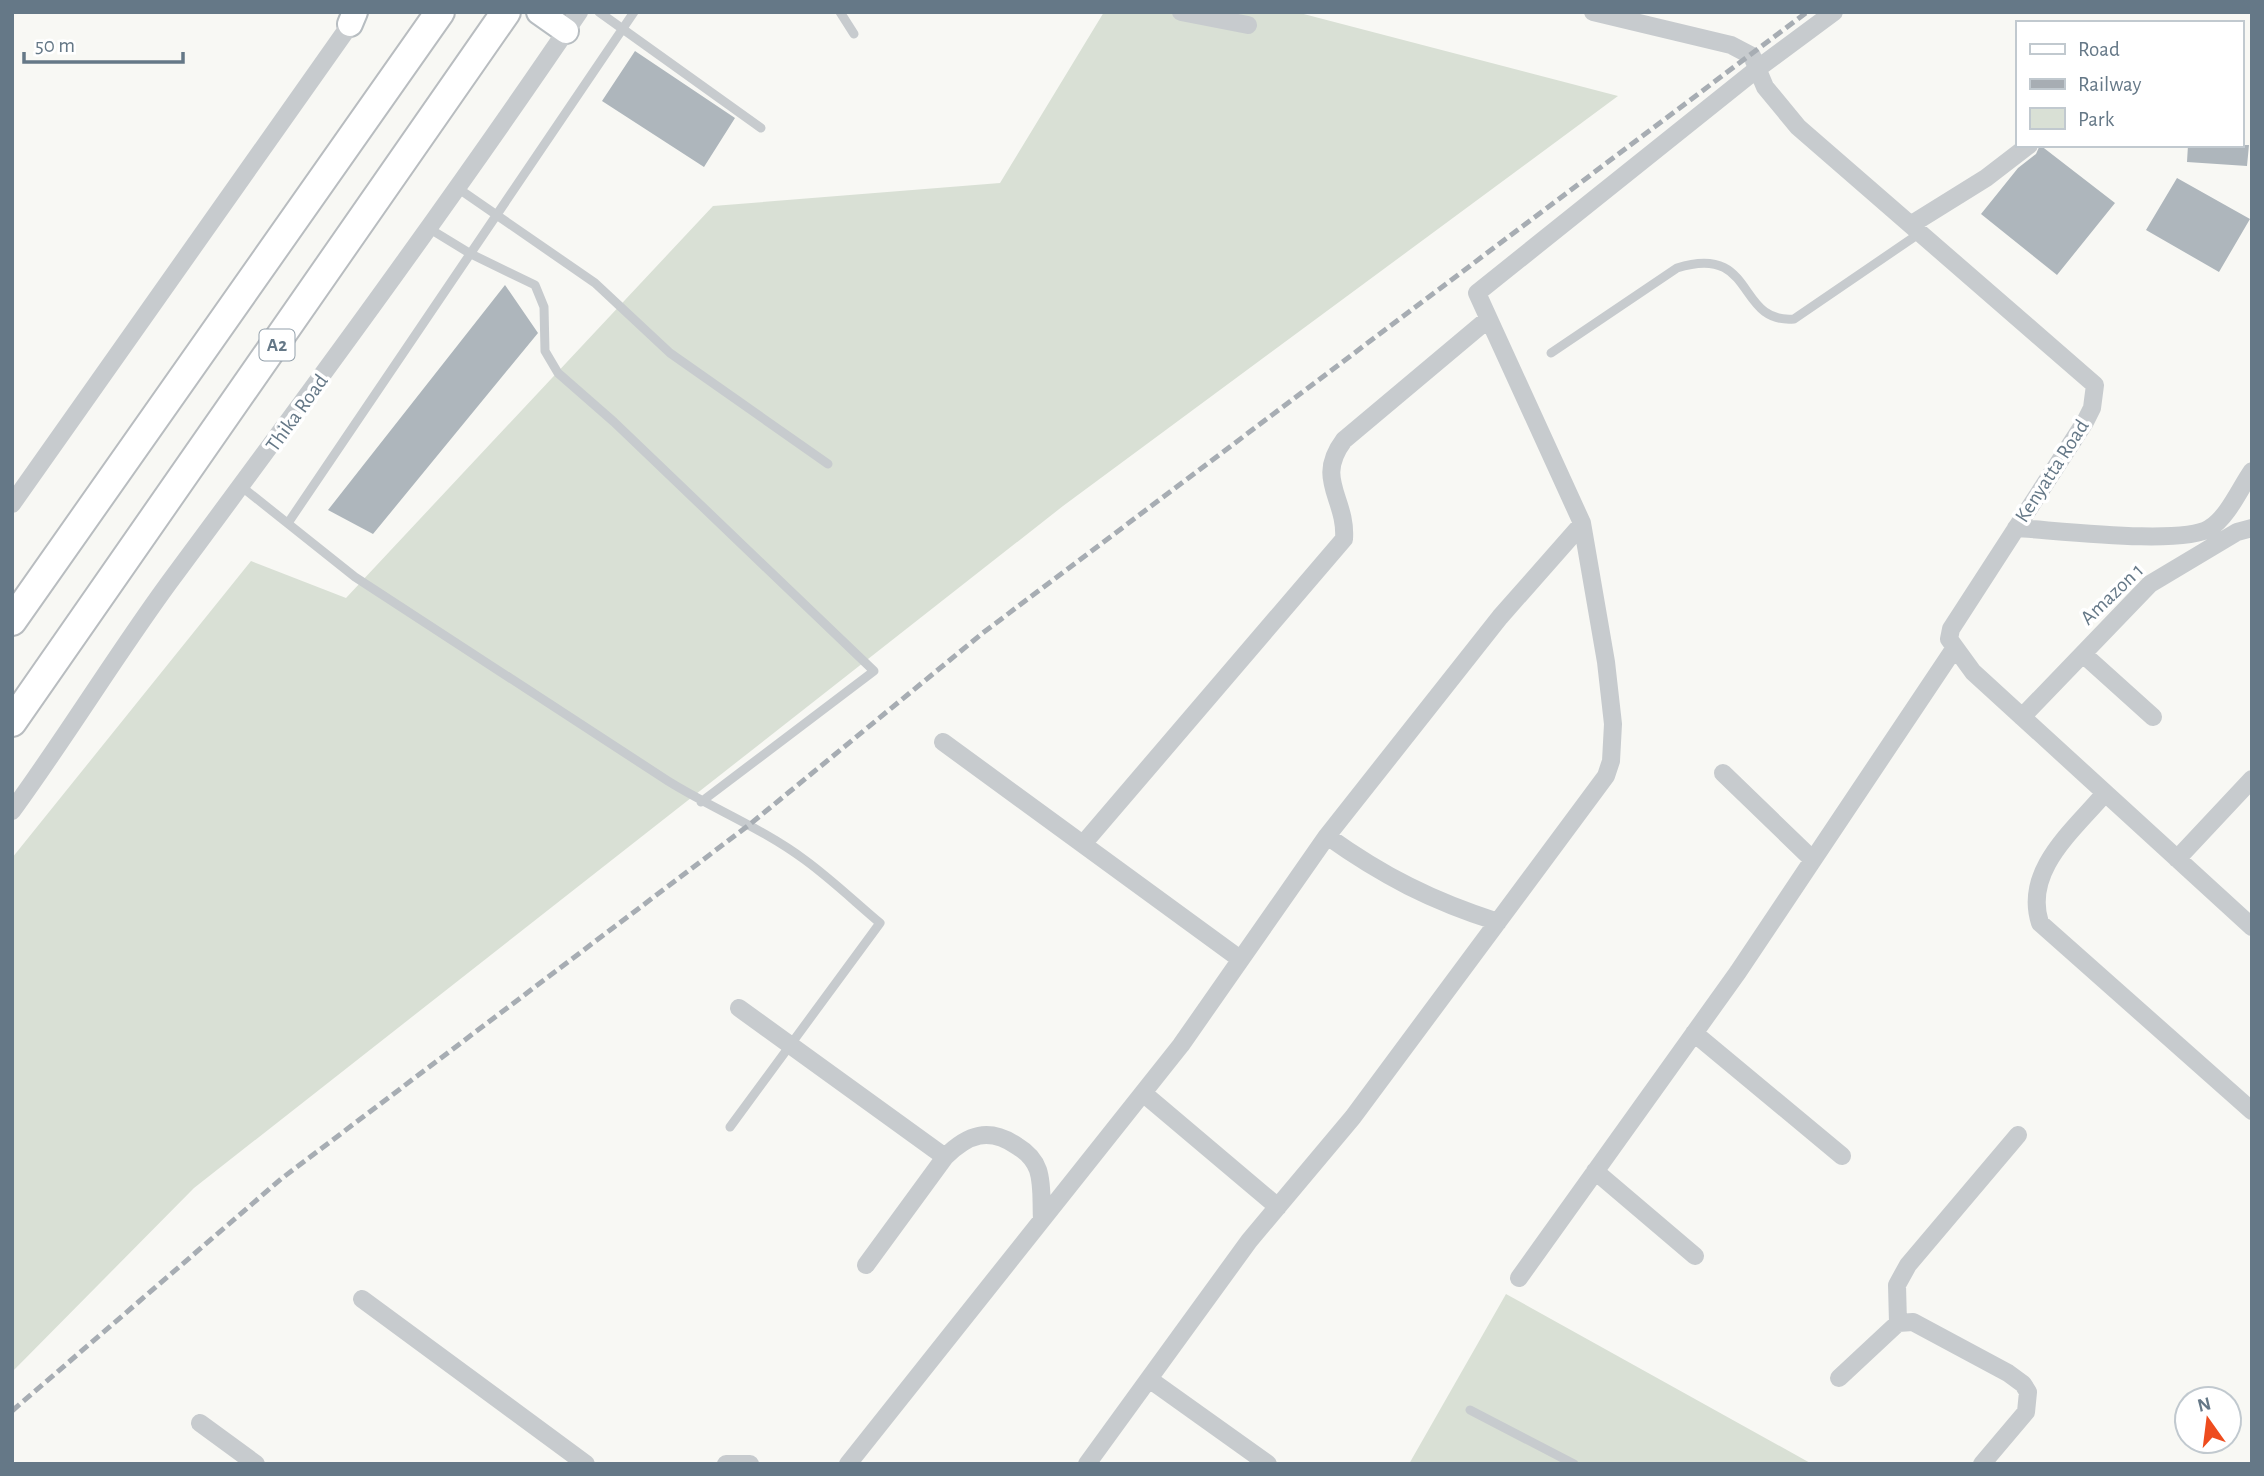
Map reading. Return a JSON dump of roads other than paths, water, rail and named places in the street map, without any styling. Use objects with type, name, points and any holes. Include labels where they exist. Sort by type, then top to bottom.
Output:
[{"type":"highway","points":[[12,621],[440,12]]},
{"type":"highway","name":"A2","points":[[12,722],[505,14]]},
{"type":"main road","points":[[539,12],[573,22]]},
{"type":"street","points":[[1181,12],[1248,24]]},
{"type":"street","name":"Kenyatta Road","points":[[1593,12],[1731,45],[1752,56],[1765,86],[1798,127],[2095,385],[2092,408],[2085,422],[1951,629],[1949,639],[1954,649]]},
{"type":"street","points":[[1087,1464],[1249,1241],[1353,1118],[1596,792],[1611,761],[1613,724],[1606,662],[1582,524],[1477,293],[1757,69],[1834,12]]},
{"type":"street","points":[[12,504],[354,16]]},
{"type":"street","name":"Thika Road","points":[[12,811],[63,742],[167,586],[459,189],[573,22]]},
{"type":"street","points":[[1917,228],[2026,147]]},
{"type":"street","points":[[1083,844],[1344,540],[1345,520],[1331,487],[1332,456],[1338,448],[1487,320]]},
{"type":"street","points":[[2016,528],[2165,537],[2200,532],[2219,519],[2252,471]]},
{"type":"street","points":[[848,1464],[1181,1045],[1327,836],[1500,617],[1582,524]]},
{"type":"street","name":"Amazon 1","points":[[2022,717],[2150,584],[2237,532],[2252,528]]},
{"type":"street","points":[[1518,1278],[1694,1033],[1954,649],[1972,672],[2252,927]]},
{"type":"street","points":[[2083,654],[2153,717]]},
{"type":"street","points":[[943,742],[1240,960]]},
{"type":"street","points":[[1723,772],[1813,860]]},
{"type":"street","points":[[2177,859],[2252,779]]},
{"type":"street","points":[[2105,793],[2049,859],[2039,878],[2036,907],[2040,922],[2252,1111]]},
{"type":"street","points":[[1327,836],[1405,887],[1450,907],[1498,922]]},
{"type":"street","points":[[739,1008],[945,1157]]},
{"type":"street","points":[[1694,1033],[1842,1156]]},
{"type":"street","points":[[1143,1094],[1278,1207]]},
{"type":"street","points":[[866,1265],[945,1157],[959,1143],[984,1133],[1002,1136],[1034,1160],[1039,1173],[1042,1220]]},
{"type":"street","points":[[1898,1323],[1898,1284],[1908,1265],[2018,1135]]},
{"type":"street","points":[[1595,1171],[1695,1255]]},
{"type":"street","points":[[362,1299],[586,1464]]},
{"type":"street","points":[[1839,1378],[1898,1323],[1913,1322],[2023,1384],[2028,1392],[2026,1412],[1982,1464]]},
{"type":"street","points":[[1149,1378],[1268,1464]]},
{"type":"street","points":[[200,1423],[256,1464]]},
{"type":"street","points":[[726,1464],[750,1464]]},
{"type":"lane","points":[[599,12],[761,128]]},
{"type":"lane","points":[[288,523],[634,12]]},
{"type":"lane","points":[[839,12],[854,34]]},
{"type":"lane","points":[[459,189],[595,283],[670,353],[828,464]]},
{"type":"lane","points":[[1551,353],[1677,268],[1699,261],[1720,265],[1737,276],[1763,313],[1777,321],[1794,319],[1917,228]]},
{"type":"lane","points":[[430,229],[471,254],[535,285],[544,307],[545,351],[558,373],[614,422],[874,671],[701,802]]},
{"type":"lane","points":[[242,487],[355,577],[701,802],[749,825],[805,859],[880,923],[730,1127]]},
{"type":"lane","points":[[1470,1410],[1574,1464]]},
{"type":"railway","points":[[12,1411],[281,1179],[749,825],[984,632],[1807,12]]}]
